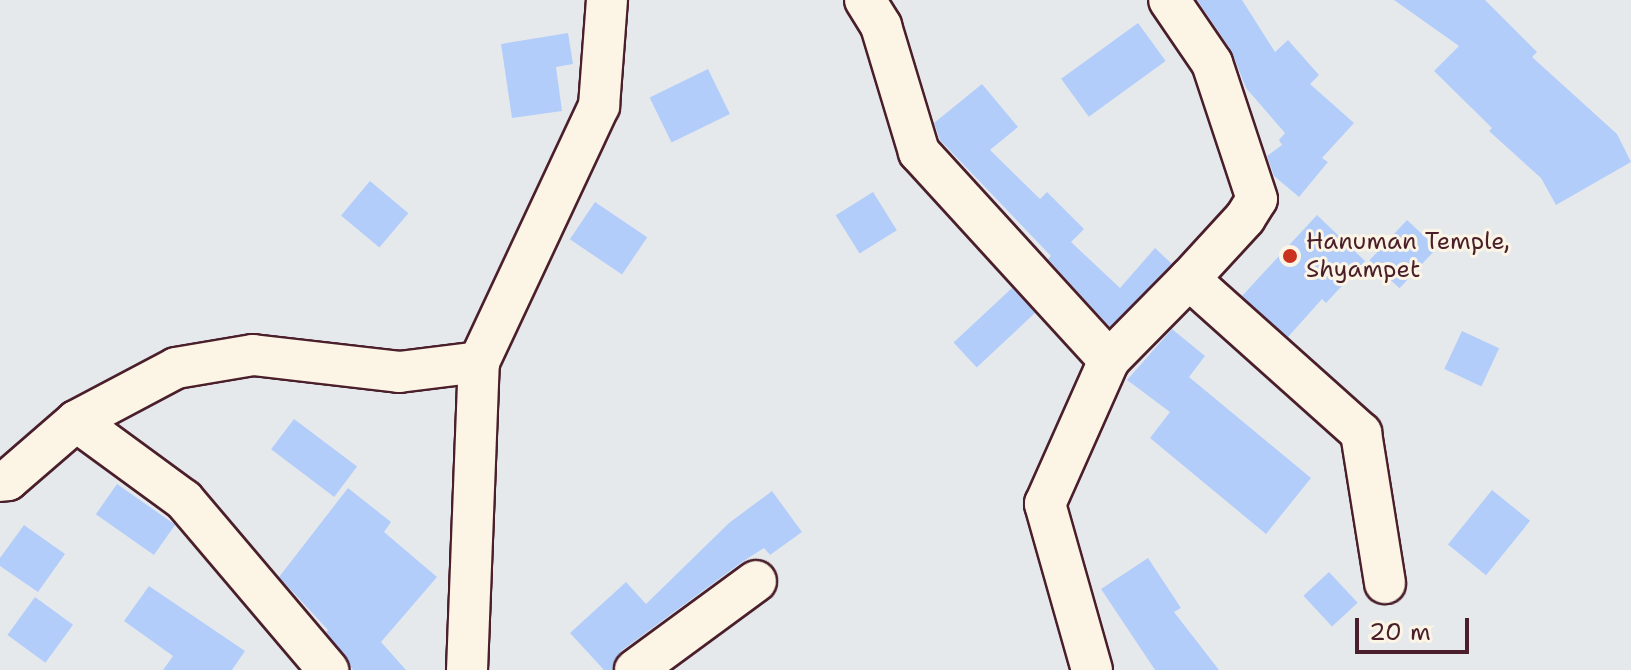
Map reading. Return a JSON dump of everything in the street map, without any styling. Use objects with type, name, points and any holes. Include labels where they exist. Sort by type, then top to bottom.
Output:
[{"type":"street","points":[[467,670],[479,362],[599,106],[607,0]]},
{"type":"street","points":[[865,0],[881,26],[919,152],[1109,360]]},
{"type":"street","points":[[1092,670],[1045,504],[1109,360],[1189,279],[1245,218],[1257,199],[1212,63],[1169,0]]},
{"type":"street","points":[[1189,279],[1361,433],[1385,583]]},
{"type":"street","points":[[0,481],[8,480],[76,421],[176,368],[253,355],[399,372],[479,362]]},
{"type":"street","points":[[76,421],[184,500],[328,670]]},
{"type":"street","points":[[635,670],[756,581]]},
{"type":"building","points":[[1197,0],[1242,0],[1275,52],[1288,40],[1319,75],[1310,84],[1354,123],[1322,158],[1328,162],[1299,197],[1274,176],[1267,156],[1282,145],[1279,140],[1285,133],[1246,88],[1231,50]]},
{"type":"building","points":[[1394,0],[1485,0],[1537,52],[1532,57],[1617,134],[1631,162],[1556,205],[1541,178],[1489,131],[1492,128],[1434,71],[1459,46]]},
{"type":"building","points":[[1138,23],[1166,61],[1089,117],[1061,79]]},
{"type":"building","points":[[568,33],[573,64],[556,67],[562,111],[512,118],[501,44]]},
{"type":"building","points":[[708,69],[730,114],[671,142],[650,97]]},
{"type":"building","points":[[982,84],[1018,127],[990,150],[1040,199],[1047,192],[1084,229],[1071,242],[1120,288],[1155,248],[1172,264],[1110,327],[1048,259],[1051,256],[940,140],[934,123]]},
{"type":"building","points":[[370,181],[408,213],[379,248],[341,215]]},
{"type":"building","points":[[873,192],[897,230],[860,253],[836,215]]},
{"type":"building","points":[[595,202],[647,237],[622,275],[570,239]]},
{"type":"building","points":[[1317,215],[1365,261],[1326,303],[1322,299],[1288,337],[1242,296]]},
{"type":"building","points":[[1407,220],[1437,248],[1399,288],[1369,260]]},
{"type":"building","points":[[1012,288],[1035,313],[977,367],[953,343]]},
{"type":"building","points":[[1172,329],[1205,356],[1189,377],[1311,478],[1266,534],[1150,438],[1170,412],[1127,380]]},
{"type":"building","points":[[1462,331],[1499,348],[1481,386],[1444,369]]},
{"type":"building","points":[[294,419],[357,467],[334,497],[271,449]]},
{"type":"building","points":[[117,484],[175,525],[154,555],[96,514]]},
{"type":"building","points":[[348,488],[391,522],[384,532],[437,577],[381,642],[406,670],[353,670],[326,632],[328,630],[279,577]]},
{"type":"building","points":[[1492,490],[1530,521],[1486,575],[1448,544]]},
{"type":"building","points":[[772,491],[802,532],[770,555],[764,548],[742,562],[621,651],[612,670],[604,670],[570,633],[626,582],[646,604],[729,523]]},
{"type":"building","points":[[24,525],[65,554],[38,592],[0,566],[0,558]]},
{"type":"building","points":[[1148,558],[1181,608],[1174,612],[1219,670],[1155,670],[1101,589]]},
{"type":"building","points":[[1329,572],[1358,603],[1332,627],[1303,596]]},
{"type":"building","points":[[149,586],[245,651],[232,670],[163,670],[173,656],[124,621]]},
{"type":"building","points":[[35,597],[73,625],[45,663],[7,635]]},
{"type":"place","name":"Hanuman Temple, Shyampet","points":[[1290,256]]}]
